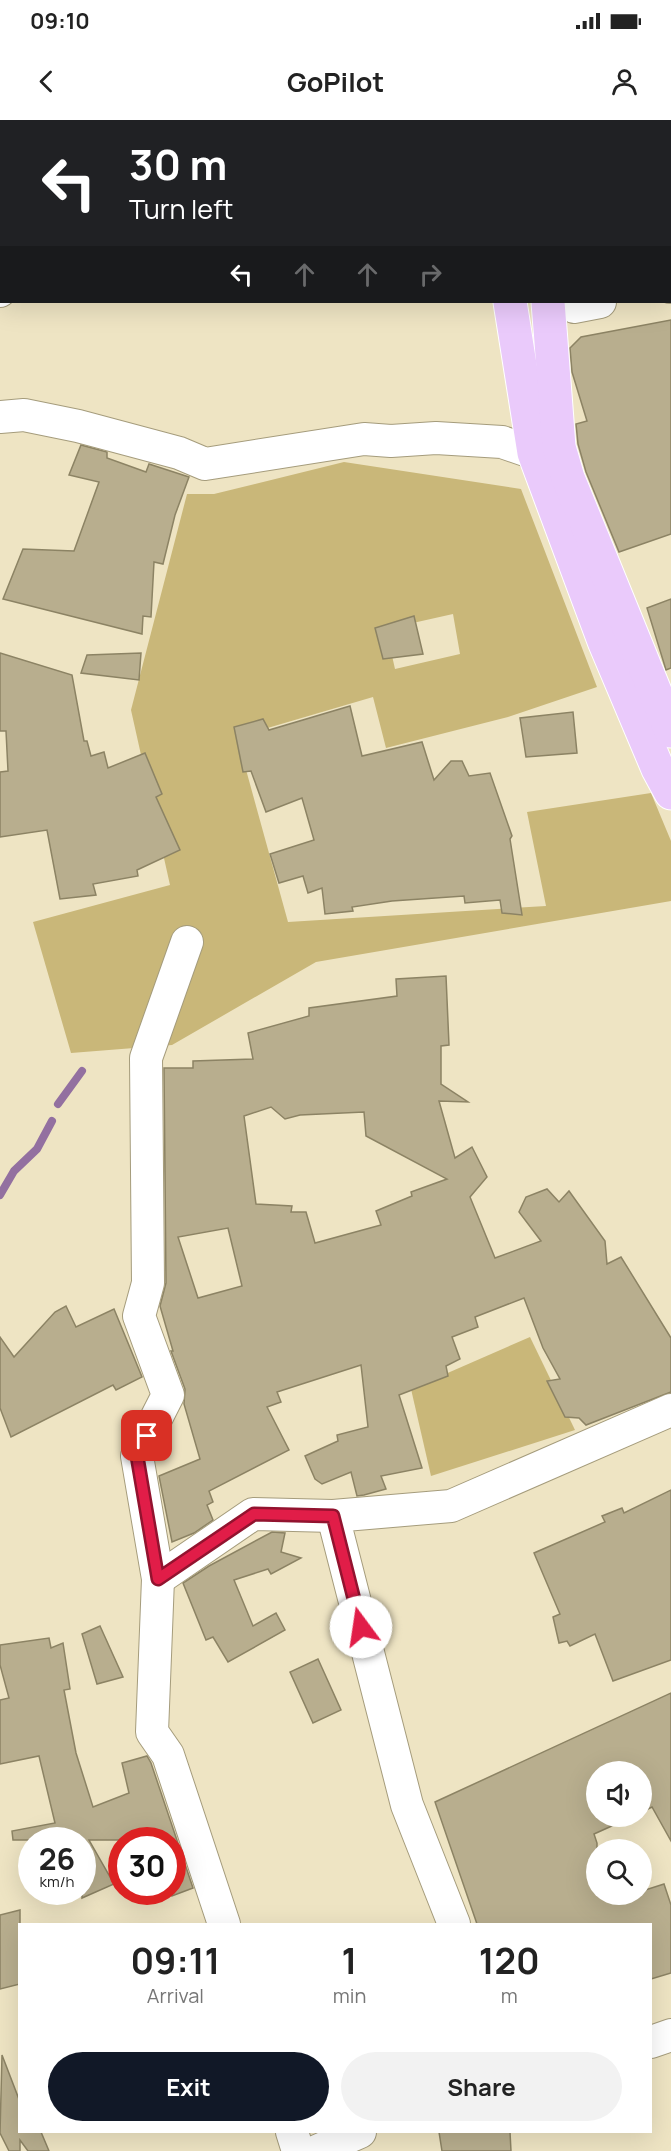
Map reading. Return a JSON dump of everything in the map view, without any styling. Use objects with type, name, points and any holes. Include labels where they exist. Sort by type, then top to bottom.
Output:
[{"type":"main road","points":[[510,303],[534,453],[604,641],[658,769],[671,793]]},
{"type":"main road","points":[[574,303],[559,447],[568,478],[671,731]]},
{"type":"street","points":[[0,417],[24,415],[78,426],[179,453],[206,464],[364,439],[391,441],[436,438],[502,442],[534,453]]},
{"type":"street","points":[[187,942],[146,1058],[148,1283],[139,1317],[168,1395],[137,1456],[158,1579],[152,1732],[168,1755],[224,1923]]},
{"type":"street","points":[[158,1579],[254,1514],[333,1516],[451,1506],[671,1410]]},
{"type":"street","points":[[333,1516],[407,1805],[454,1923]]},
{"type":"street","points":[[652,2042],[671,2035]]},
{"type":"street","points":[[292,2133],[298,2151]]},
{"type":"street","points":[[317,2151],[358,2133]]},
{"type":"shaded area","points":[[344,462],[521,489],[597,687],[508,717],[386,748],[373,697],[237,737],[288,922],[546,906],[527,812],[651,793],[671,841],[671,901],[316,962],[172,1045],[71,1053],[33,922],[170,885],[131,710],[187,494],[214,494]],"holes":[[[453,614],[460,654],[395,669],[386,629]]]},
{"type":"shaded area","points":[[530,1337],[575,1430],[431,1476],[411,1389]]},
{"type":"building","points":[[671,320],[671,534],[619,552],[586,472],[578,444],[576,424],[587,421],[572,372],[570,348],[581,337]]},
{"type":"building","points":[[81,445],[107,452],[107,458],[146,472],[149,464],[189,477],[175,515],[163,564],[154,562],[151,617],[143,616],[142,634],[3,599],[23,549],[74,551],[99,482],[69,475]]},
{"type":"building","points":[[671,599],[671,668],[666,670],[647,608]]},
{"type":"building","points":[[414,616],[423,654],[383,659],[375,628]]},
{"type":"building","points":[[0,653],[72,675],[84,741],[87,741],[91,756],[104,752],[108,768],[145,753],[162,794],[156,797],[180,850],[137,870],[138,876],[93,884],[96,895],[60,899],[47,830],[0,837],[0,772],[8,771],[6,731],[0,731]]},
{"type":"building","points":[[141,653],[139,680],[81,673],[87,655]]},
{"type":"building","points":[[350,706],[362,756],[422,742],[434,780],[451,761],[462,761],[469,776],[490,773],[512,836],[510,839],[522,915],[502,913],[500,900],[465,903],[464,896],[392,901],[352,907],[353,911],[325,914],[322,888],[308,893],[303,876],[279,883],[270,854],[314,840],[302,798],[266,812],[251,771],[243,772],[234,727],[263,719],[269,730]]},
{"type":"building","points":[[573,712],[577,753],[526,757],[520,718]]},
{"type":"building","points":[[446,976],[449,1045],[441,1046],[441,1084],[468,1102],[439,1101],[455,1158],[472,1147],[487,1177],[470,1197],[495,1258],[541,1241],[519,1212],[526,1197],[547,1189],[559,1202],[569,1191],[605,1241],[607,1264],[621,1257],[671,1338],[671,1392],[586,1425],[579,1418],[565,1417],[547,1381],[560,1379],[543,1348],[524,1298],[475,1317],[478,1327],[452,1337],[460,1359],[446,1366],[448,1376],[399,1395],[422,1468],[381,1476],[386,1489],[357,1496],[351,1472],[322,1484],[315,1479],[305,1456],[338,1441],[337,1435],[368,1427],[361,1365],[277,1392],[281,1402],[267,1407],[289,1450],[209,1491],[213,1502],[207,1505],[213,1520],[194,1533],[172,1542],[159,1476],[200,1459],[184,1404],[185,1389],[171,1351],[173,1351],[160,1306],[166,1283],[164,1068],[193,1068],[193,1061],[253,1059],[248,1033],[309,1016],[309,1008],[397,996],[396,979]],"holes":[[[271,1107],[285,1119],[300,1115],[364,1112],[366,1136],[447,1179],[411,1192],[412,1196],[376,1211],[381,1225],[315,1243],[306,1212],[291,1212],[292,1206],[256,1204],[244,1116]],[[228,1228],[242,1286],[198,1298],[178,1237]]]},
{"type":"building","points":[[66,1306],[76,1327],[114,1309],[142,1377],[116,1390],[113,1385],[11,1437],[0,1408],[0,1337],[14,1357],[55,1312]]},
{"type":"building","points":[[671,1490],[671,1660],[613,1681],[595,1634],[570,1646],[567,1641],[559,1643],[553,1617],[560,1614],[534,1553],[605,1522],[602,1516],[622,1508],[624,1513]]},
{"type":"building","points":[[272,1532],[285,1533],[281,1552],[301,1558],[271,1574],[268,1569],[234,1580],[253,1626],[276,1613],[285,1630],[228,1662],[213,1637],[206,1640],[183,1583],[209,1566]]},
{"type":"building","points":[[100,1626],[123,1677],[97,1684],[82,1634]]},
{"type":"building","points":[[49,1638],[51,1648],[63,1643],[70,1689],[64,1690],[76,1753],[93,1807],[129,1793],[122,1763],[147,1756],[173,1827],[108,1827],[108,1840],[96,1840],[96,1827],[34,1827],[55,1823],[39,1756],[0,1764],[0,1700],[9,1698],[0,1665],[0,1645]]},
{"type":"building","points":[[318,1659],[341,1710],[313,1723],[290,1672]]},
{"type":"building","points":[[671,1693],[671,1841],[652,1807],[652,1761],[586,1761],[586,1827],[610,1827],[594,1834],[596,1839],[586,1839],[586,1905],[652,1905],[652,1888],[664,1884],[671,1905],[671,1973],[652,1979],[652,1923],[477,1923],[435,1802]]},
{"type":"building","points":[[18,1830],[18,1840],[13,1840],[12,1831]]},
{"type":"building","points":[[96,1852],[108,1873],[108,1887],[96,1892]]},
{"type":"building","points":[[186,1867],[193,1888],[186,1891]]},
{"type":"building","points":[[20,1910],[18,1984],[0,1989],[0,1915]]},
{"type":"building","points":[[2,2055],[18,2097],[18,2133],[41,2133],[49,2151],[28,2151],[20,2140],[20,2151],[9,2151],[0,2133]]},
{"type":"building","points":[[439,2133],[510,2133],[511,2151],[442,2151]]},
{"type":"waterway","points":[[58,1104],[82,1071]]},
{"type":"waterway","points":[[0,1195],[14,1171],[37,1149],[52,1121]]},
{"type":"route","points":[[147,1436],[137,1456],[158,1579],[254,1514],[333,1516],[361,1627]]}]
